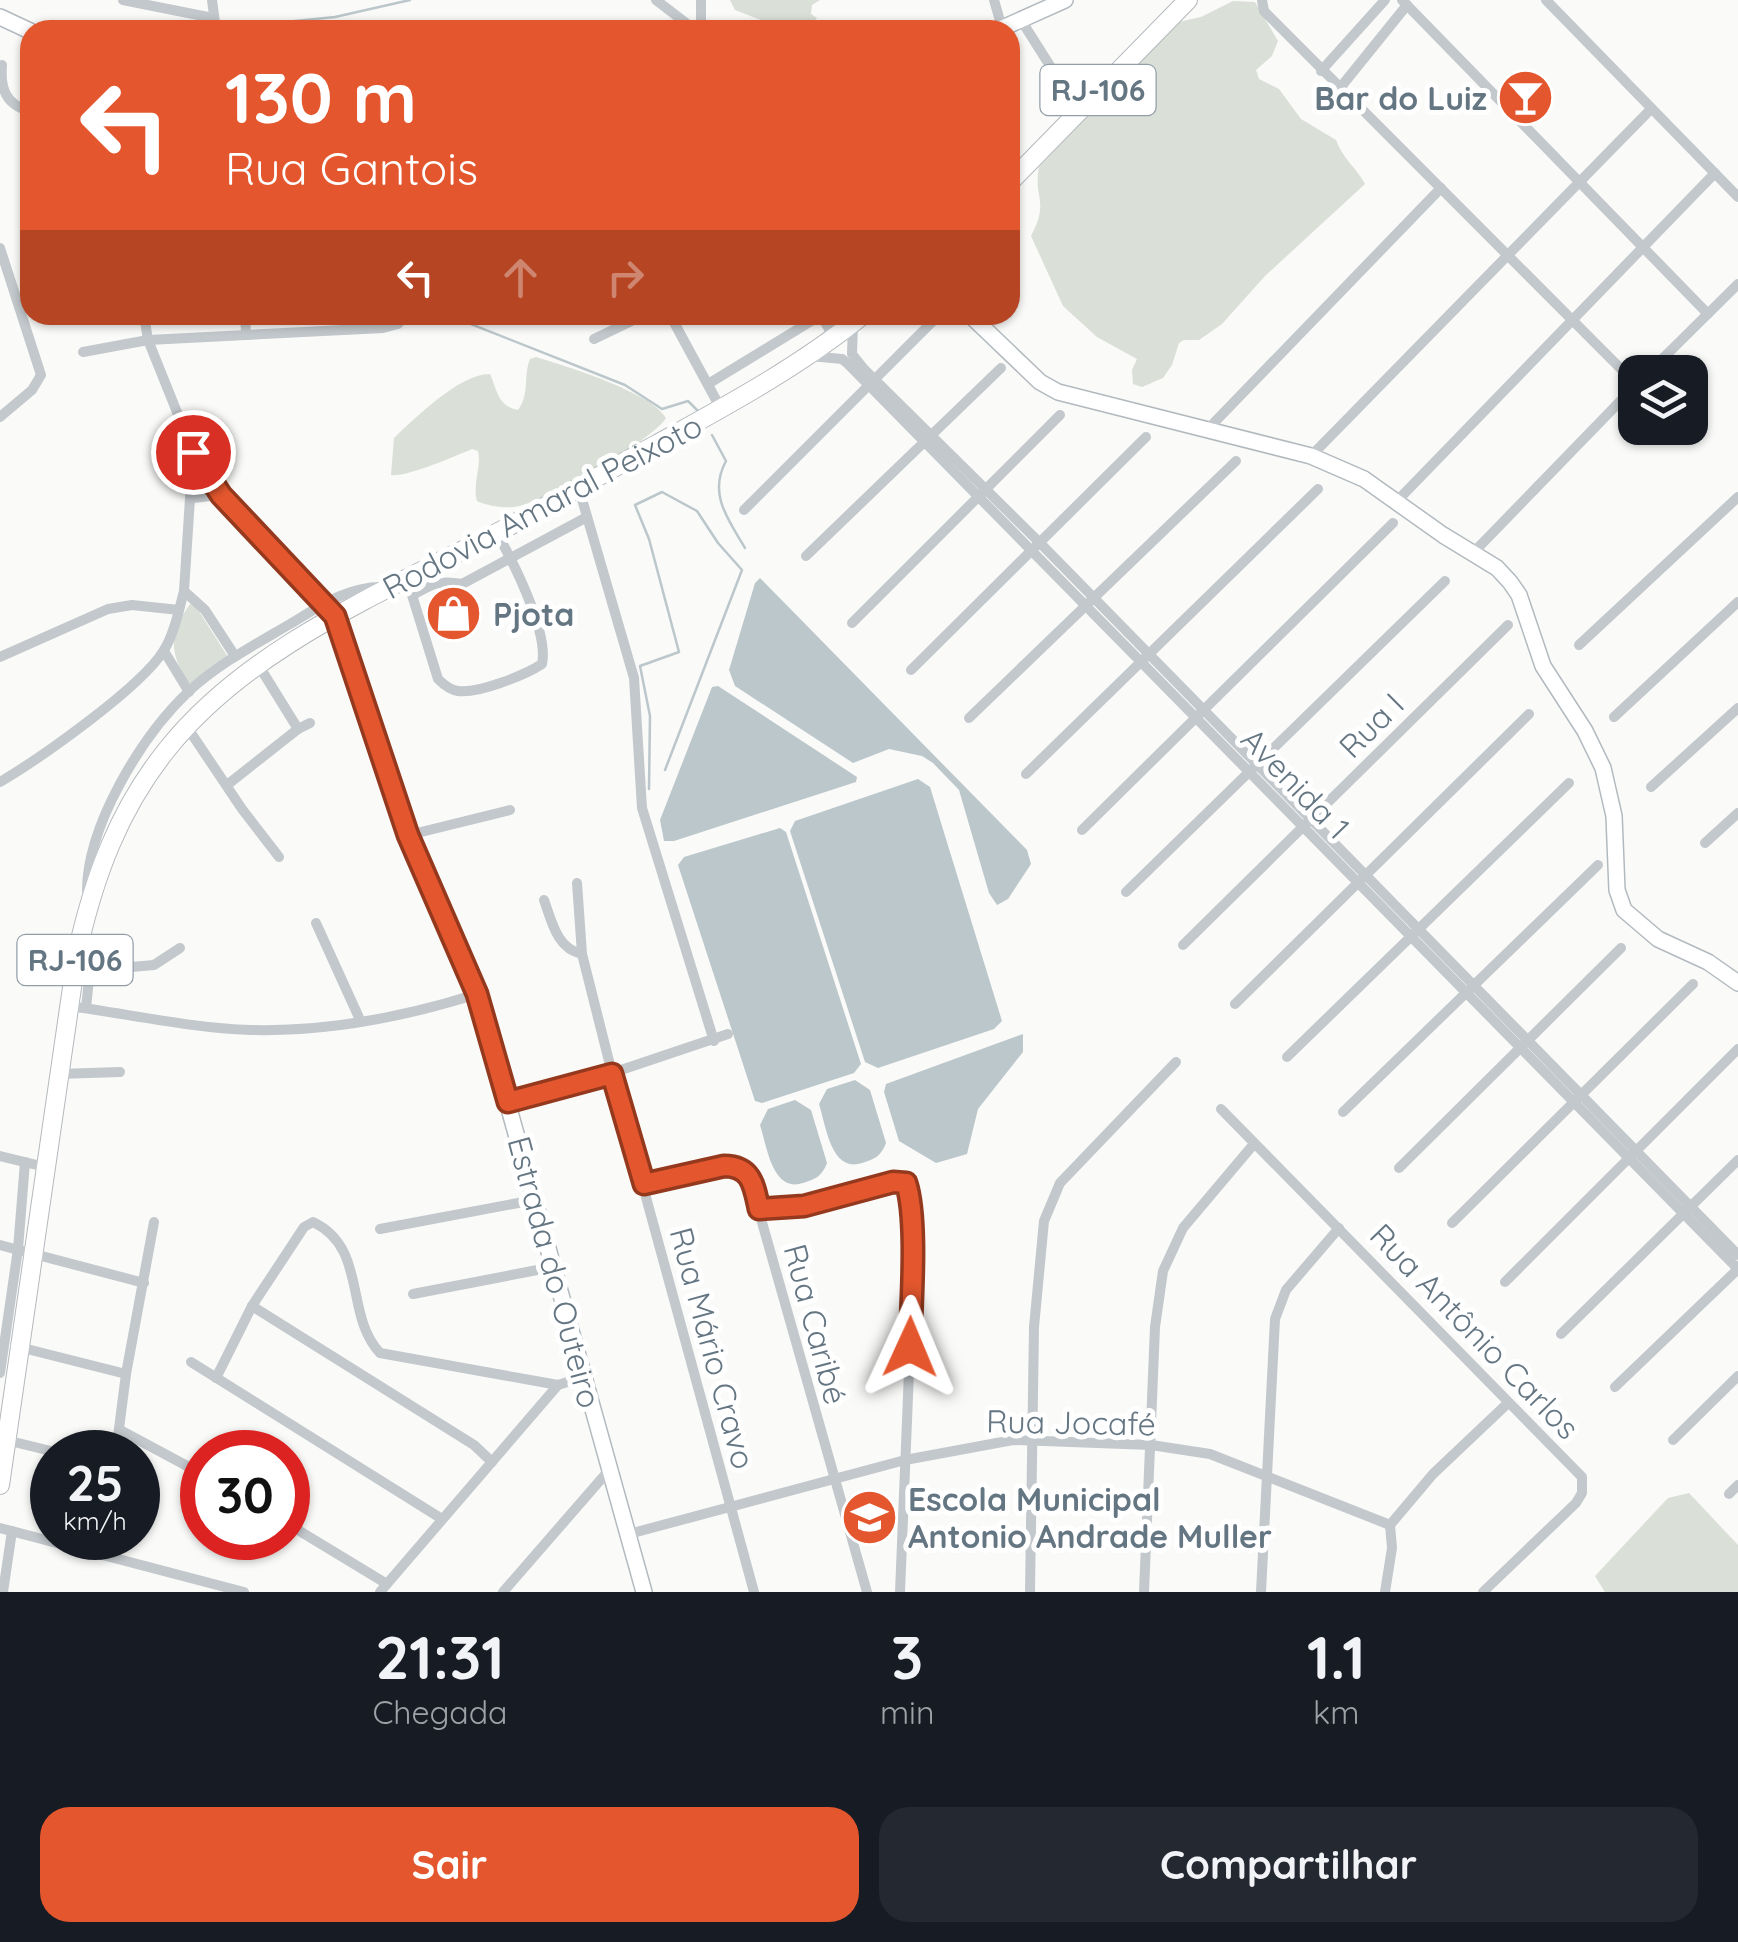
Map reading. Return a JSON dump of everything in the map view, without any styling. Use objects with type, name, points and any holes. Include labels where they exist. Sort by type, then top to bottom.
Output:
[{"type":"highway","name":"RJ-106","points":[[1020,171],[1188,0]]},
{"type":"highway","name":"Rodovia Amaral Peixoto","points":[[0,1485],[8,1344],[45,1167],[58,1074],[77,1007],[88,906],[119,821],[152,768],[187,726],[230,686],[329,609],[404,587],[709,416],[850,325]]},
{"type":"street","points":[[124,0],[200,20]]},
{"type":"street","points":[[656,0],[684,20]]},
{"type":"street","points":[[1065,0],[1021,20],[1078,110]]},
{"type":"street","points":[[1321,70],[1385,0]]},
{"type":"street","points":[[1546,0],[1738,197]]},
{"type":"street","points":[[1261,1],[1264,10],[1321,70],[1618,368]]},
{"type":"street","points":[[1340,88],[1405,2],[1708,314]]},
{"type":"street","points":[[2,65],[0,78],[6,98],[20,109]]},
{"type":"street","points":[[1311,456],[1651,110]]},
{"type":"street","points":[[1397,500],[1715,174]]},
{"type":"street","points":[[1207,430],[1442,188]]},
{"type":"street","points":[[0,248],[20,310]]},
{"type":"street","points":[[1666,355],[1738,284]]},
{"type":"street","points":[[0,417],[32,390],[41,375],[25,325]]},
{"type":"street","points":[[88,906],[87,880],[92,855],[126,772],[189,692],[235,656],[329,609],[221,495],[193,452],[146,325]]},
{"type":"street","points":[[246,325],[246,334]]},
{"type":"street","points":[[84,352],[148,340],[389,325]]},
{"type":"street","points":[[594,339],[623,325]]},
{"type":"street","points":[[676,325],[708,384],[709,416]]},
{"type":"street","points":[[708,384],[805,325]]},
{"type":"street","points":[[827,325],[834,338]]},
{"type":"street","name":"Avenida 1","points":[[857,325],[852,354],[872,383]]},
{"type":"street","points":[[744,510],[928,325]]},
{"type":"street","points":[[980,325],[1040,382],[1058,392],[1341,467],[1497,568],[1519,595],[1543,666],[1585,731],[1602,768],[1614,816],[1617,890],[1624,910],[1658,940],[1708,962],[1738,983]]},
{"type":"street","name":"Avenida 1","points":[[807,356],[842,359],[872,383],[1362,878],[1420,929],[1470,989],[1633,1154],[1738,1269]]},
{"type":"street","points":[[806,556],[1001,368]]},
{"type":"street","points":[[1473,553],[1618,403]]},
{"type":"street","points":[[852,623],[1060,416]]},
{"type":"street","points":[[912,670],[1146,437]]},
{"type":"street","points":[[0,782],[103,709],[164,651],[184,591],[193,452]]},
{"type":"street","points":[[968,718],[1236,461]]},
{"type":"street","points":[[580,489],[634,678],[642,808],[714,1041]]},
{"type":"street","points":[[1026,774],[1318,489]]},
{"type":"street","points":[[192,498],[221,495]]},
{"type":"street","points":[[1735,500],[1738,515]]},
{"type":"street","points":[[1579,645],[1735,500]]},
{"type":"street","points":[[498,533],[512,559],[544,655],[542,664],[495,684],[458,692],[438,679],[404,587],[448,580],[462,584],[512,559],[587,517]]},
{"type":"street","points":[[1082,830],[1393,523]]},
{"type":"street","points":[[1126,892],[1444,581]]},
{"type":"street","points":[[184,591],[205,610],[235,656]]},
{"type":"street","points":[[1614,717],[1738,602]]},
{"type":"street","points":[[0,656],[108,609],[132,605],[179,610]]},
{"type":"street","name":"Estrada do Outeiro","points":[[329,609],[408,835],[477,994],[644,1592]]},
{"type":"street","name":"Rua I","points":[[1183,945],[1508,626]]},
{"type":"street","points":[[164,651],[189,692]]},
{"type":"street","points":[[259,666],[298,728]]},
{"type":"street","points":[[1651,787],[1738,708]]},
{"type":"street","points":[[1235,1004],[1529,714]]},
{"type":"street","points":[[227,785],[298,728],[310,723]]},
{"type":"street","points":[[187,726],[279,857]]},
{"type":"street","points":[[1287,1057],[1569,784]]},
{"type":"street","points":[[408,835],[510,810]]},
{"type":"street","points":[[1705,843],[1738,813]]},
{"type":"street","points":[[1343,1112],[1598,865]]},
{"type":"street","name":"Avenida 1","points":[[1362,878],[1410,938],[1470,989]]},
{"type":"street","name":"Rua Mário Cravo","points":[[578,883],[582,954],[754,1592]]},
{"type":"street","points":[[544,900],[560,941],[571,951],[582,954]]},
{"type":"street","points":[[316,922],[361,1022]]},
{"type":"street","points":[[180,948],[154,965],[97,970],[77,1007],[250,1030],[361,1022],[432,1008],[477,994]]},
{"type":"street","points":[[1399,1168],[1622,948]]},
{"type":"street","points":[[1452,1222],[1694,984]]},
{"type":"street","points":[[508,1102],[612,1074],[728,1034]]},
{"type":"street","points":[[1504,1282],[1738,1049]]},
{"type":"street","points":[[1030,1592],[1034,1327],[1048,1207],[1060,1183],[1176,1062]]},
{"type":"street","points":[[58,1074],[120,1072]]},
{"type":"street","name":"Rua Antônio Carlos","points":[[1221,1110],[1576,1469],[1584,1482],[1576,1504],[1484,1592]]},
{"type":"street","points":[[1144,1592],[1155,1328],[1163,1271],[1183,1228],[1253,1145]]},
{"type":"street","points":[[0,1156],[45,1167]]},
{"type":"street","points":[[1561,1334],[1738,1160]]},
{"type":"street","points":[[25,1162],[26,1250]]},
{"type":"street","name":"Rua Caribé","points":[[644,1184],[724,1166],[738,1166],[748,1173],[867,1592]]},
{"type":"street","points":[[759,1209],[804,1206],[893,1182],[906,1183],[910,1195],[911,1299],[900,1592]]},
{"type":"street","points":[[380,1229],[534,1200]]},
{"type":"street","name":"Avenida 1","points":[[1686,1210],[1738,1255]]},
{"type":"street","points":[[120,1430],[126,1374],[154,1222]]},
{"type":"street","points":[[216,1378],[252,1306],[294,1238],[313,1222],[340,1241],[370,1338],[380,1353],[558,1385],[583,1378]]},
{"type":"street","points":[[1261,1592],[1275,1319],[1286,1290],[1339,1228]]},
{"type":"street","points":[[0,1245],[144,1283]]},
{"type":"street","points":[[413,1294],[552,1267]]},
{"type":"street","points":[[1616,1387],[1738,1269]]},
{"type":"street","points":[[252,1306],[474,1445],[492,1462]]},
{"type":"street","points":[[0,1373],[8,1344],[126,1374]]},
{"type":"street","points":[[191,1362],[442,1518]]},
{"type":"street","points":[[1673,1440],[1738,1376]]},
{"type":"street","points":[[310,1539],[384,1588],[558,1385]]},
{"type":"street","points":[[1385,1592],[1392,1548],[1390,1525],[1434,1474],[1508,1404]]},
{"type":"street","points":[[4,1440],[30,1446]]},
{"type":"street","name":"Rua Jocafé","points":[[629,1534],[905,1460],[998,1440],[1151,1445],[1210,1454],[1390,1525]]},
{"type":"street","points":[[503,1592],[610,1469]]},
{"type":"street","points":[[1729,1494],[1738,1485]]},
{"type":"street","points":[[0,1528],[30,1537]]},
{"type":"street","points":[[3,1592],[12,1532]]},
{"type":"street","points":[[120,1560],[244,1592]]},
{"type":"shaded area","points":[[730,0],[820,0],[812,5],[811,14],[816,20],[760,20],[735,10]]},
{"type":"shaded area","points":[[1233,1],[1255,2],[1278,41],[1272,56],[1256,70],[1259,79],[1279,89],[1301,119],[1336,140],[1365,184],[1265,276],[1222,324],[1199,340],[1179,343],[1163,378],[1142,387],[1133,384],[1132,370],[1137,359],[1097,337],[1063,306],[1031,236],[1040,207],[1039,167],[1178,22],[1201,17]]},
{"type":"shaded area","points":[[536,357],[626,390],[657,408],[666,418],[640,441],[595,470],[548,495],[514,507],[477,501],[479,457],[478,451],[472,449],[418,470],[391,475],[394,438],[439,398],[466,381],[490,374],[502,401],[518,410],[524,398],[530,359]]},
{"type":"shaded area","points":[[760,578],[1027,850],[1031,864],[1008,899],[997,905],[989,893],[959,790],[933,763],[922,756],[889,749],[853,763],[735,686],[729,670],[755,583]]},
{"type":"shaded area","points":[[190,604],[195,605],[228,657],[195,683],[187,683],[177,662],[174,643],[178,625]]},
{"type":"shaded area","points":[[718,686],[857,777],[856,782],[664,841],[660,820],[712,687]]},
{"type":"shaded area","points":[[918,779],[930,787],[1002,1021],[994,1029],[878,1068],[865,1062],[790,831],[795,821]]},
{"type":"shaded area","points":[[780,828],[786,832],[861,1064],[854,1073],[762,1103],[755,1101],[678,865],[684,857]]},
{"type":"shaded area","points":[[1023,1034],[1023,1052],[978,1109],[967,1154],[936,1163],[899,1141],[884,1092],[886,1084]]},
{"type":"shaded area","points":[[855,1080],[870,1090],[886,1143],[874,1158],[852,1164],[843,1161],[831,1146],[819,1104],[827,1089]]},
{"type":"shaded area","points":[[795,1100],[811,1110],[827,1163],[815,1178],[793,1184],[784,1181],[772,1166],[760,1125],[768,1109]]},
{"type":"shaded area","points":[[1689,1493],[1738,1545],[1738,1592],[1605,1592],[1595,1576],[1668,1498]]},
{"type":"waterway","points":[[305,20],[410,0]]},
{"type":"waterway","points":[[473,325],[625,385],[662,409],[688,401],[700,413]]},
{"type":"waterway","points":[[712,435],[726,461],[719,484],[722,506],[745,548]]},
{"type":"waterway","points":[[649,789],[650,716],[640,666],[679,652],[649,539],[635,505],[662,492],[697,511],[742,570],[665,770]]},
{"type":"place","name":"Bar do Luiz","points":[[1526,98]]},
{"type":"place","name":"Pjota","points":[[454,614]]},
{"type":"place","name":"Escola Municipal Antonio Andrade Muller","points":[[869,1517]]},
{"type":"route","points":[[193,452],[221,495],[335,616],[408,835],[477,994],[508,1102],[612,1074],[644,1184],[738,1166],[754,1184],[759,1209],[804,1206],[893,1182],[906,1183],[910,1195],[910,1347]]}]
